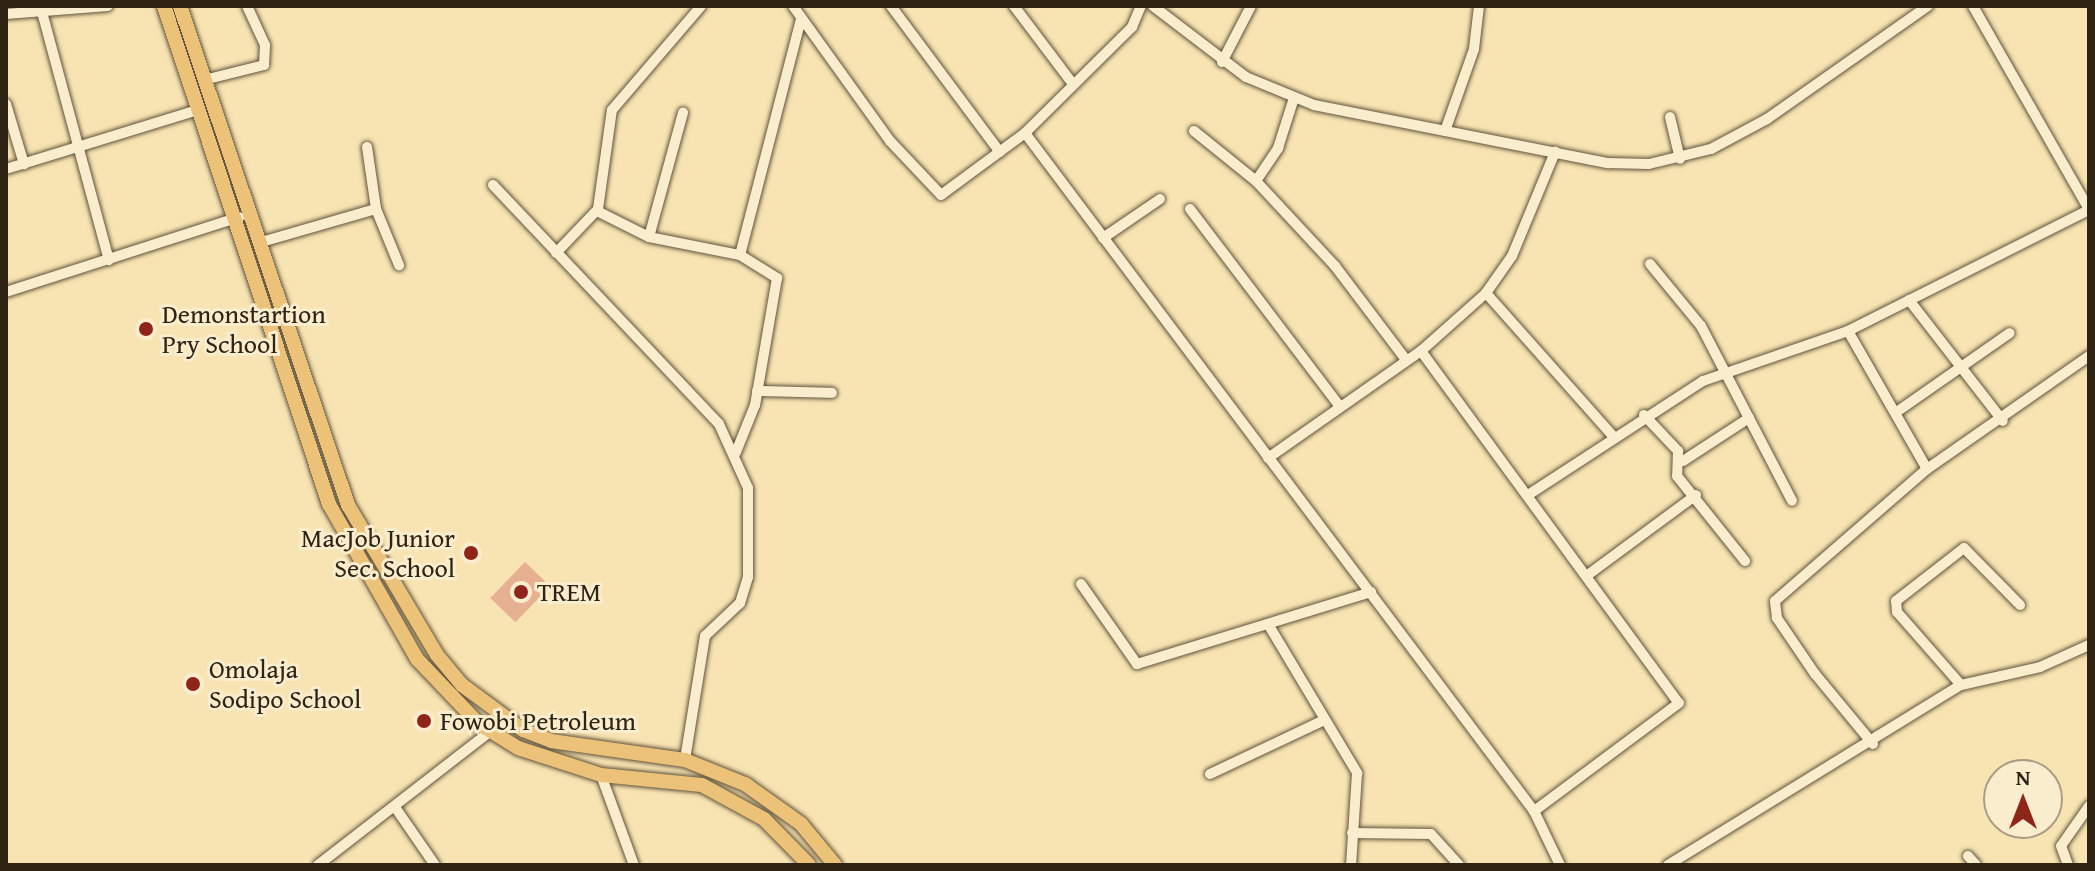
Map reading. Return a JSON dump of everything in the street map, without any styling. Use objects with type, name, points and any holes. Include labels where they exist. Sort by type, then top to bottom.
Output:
[{"type":"main road","points":[[164,6],[232,219],[346,543],[417,659],[494,735],[601,775],[702,785],[764,819],[809,865]]},
{"type":"main road","points":[[180,6],[258,243],[362,533],[437,655],[505,720],[551,741],[685,760],[771,802],[835,865]]},
{"type":"street","points":[[6,14],[108,6]]},
{"type":"street","points":[[204,80],[264,65],[265,45],[247,6]]},
{"type":"street","points":[[556,253],[597,211],[612,110],[701,6]]},
{"type":"street","points":[[793,6],[932,193],[951,193],[1025,133],[1132,27],[1141,6]]},
{"type":"street","points":[[1014,6],[1073,84]]},
{"type":"street","points":[[1153,6],[1222,62],[1294,98],[1608,163],[1680,159],[1767,119],[1928,6]]},
{"type":"street","points":[[1222,62],[1251,6]]},
{"type":"street","points":[[1445,131],[1474,49],[1479,6]]},
{"type":"street","points":[[1528,495],[1644,415],[1725,374],[1848,331],[2089,210],[1973,6]]},
{"type":"street","points":[[895,7],[1000,152]]},
{"type":"street","points":[[42,12],[74,148],[109,260]]},
{"type":"street","points":[[740,255],[801,19]]},
{"type":"street","points":[[1256,181],[1278,148],[1294,98]]},
{"type":"street","points":[[6,104],[24,164]]},
{"type":"street","points":[[6,169],[198,110]]},
{"type":"street","points":[[649,237],[683,113]]},
{"type":"street","points":[[1670,117],[1680,159]]},
{"type":"street","points":[[1194,131],[1256,181],[1343,276],[1406,360]]},
{"type":"street","points":[[1025,133],[1534,811],[1560,865]]},
{"type":"street","points":[[367,147],[376,209],[399,265]]},
{"type":"street","points":[[1268,458],[1339,405],[1421,351],[1486,293],[1512,256],[1555,152]]},
{"type":"street","points":[[493,185],[719,424],[736,452],[748,488],[748,577],[740,603],[705,636],[685,760]]},
{"type":"street","points":[[1103,238],[1160,199]]},
{"type":"street","points":[[258,243],[376,209]]},
{"type":"street","points":[[1190,209],[1339,405]]},
{"type":"street","points":[[597,211],[649,237],[740,255],[777,278],[757,391],[736,452]]},
{"type":"street","points":[[6,292],[248,214]]},
{"type":"street","points":[[1650,264],[1701,326],[1792,501]]},
{"type":"street","points":[[1486,293],[1614,437]]},
{"type":"street","points":[[1909,300],[2003,421]]},
{"type":"street","points":[[1848,331],[1898,411],[1927,469]]},
{"type":"street","points":[[1898,411],[2010,333]]},
{"type":"street","points":[[1421,351],[1589,574],[1679,703],[1534,811]]},
{"type":"street","points":[[1873,744],[1808,663],[1777,618],[1775,601],[1927,469],[2003,421],[2089,356]]},
{"type":"street","points":[[757,391],[832,393]]},
{"type":"street","points":[[1644,415],[1683,461]]},
{"type":"street","points":[[1745,561],[1673,469],[1749,418]]},
{"type":"street","points":[[1589,574],[1696,495]]},
{"type":"street","points":[[1961,685],[1897,612],[1896,601],[1964,548],[2020,605]]},
{"type":"street","points":[[1081,584],[1137,664],[1371,592]]},
{"type":"street","points":[[1268,624],[1320,722],[1357,773],[1351,865]]},
{"type":"street","points":[[1668,865],[1873,744],[1961,685],[2040,667],[2089,645]]},
{"type":"street","points":[[318,865],[397,810],[494,735],[505,720]]},
{"type":"street","points":[[1210,774],[1320,722]]},
{"type":"street","points":[[601,775],[634,865]]},
{"type":"street","points":[[2068,865],[2061,846],[2089,806]]},
{"type":"street","points":[[397,810],[435,865]]},
{"type":"street","points":[[1352,833],[1431,834],[1459,865]]},
{"type":"street","points":[[1968,856],[1976,865]]},
{"type":"building","name":"TREM","points":[[525,562],[550,586],[515,622],[490,598]]},
{"type":"place","name":"Demonstartion Pry School","points":[[146,329]]},
{"type":"place","name":"MacJob Junior Sec. School","points":[[471,553]]},
{"type":"place","name":"TREM","points":[[521,592]]},
{"type":"place","name":"Omolaja Sodipo School","points":[[193,684]]},
{"type":"place","name":"Fowobi Petroleum","points":[[424,721]]}]
